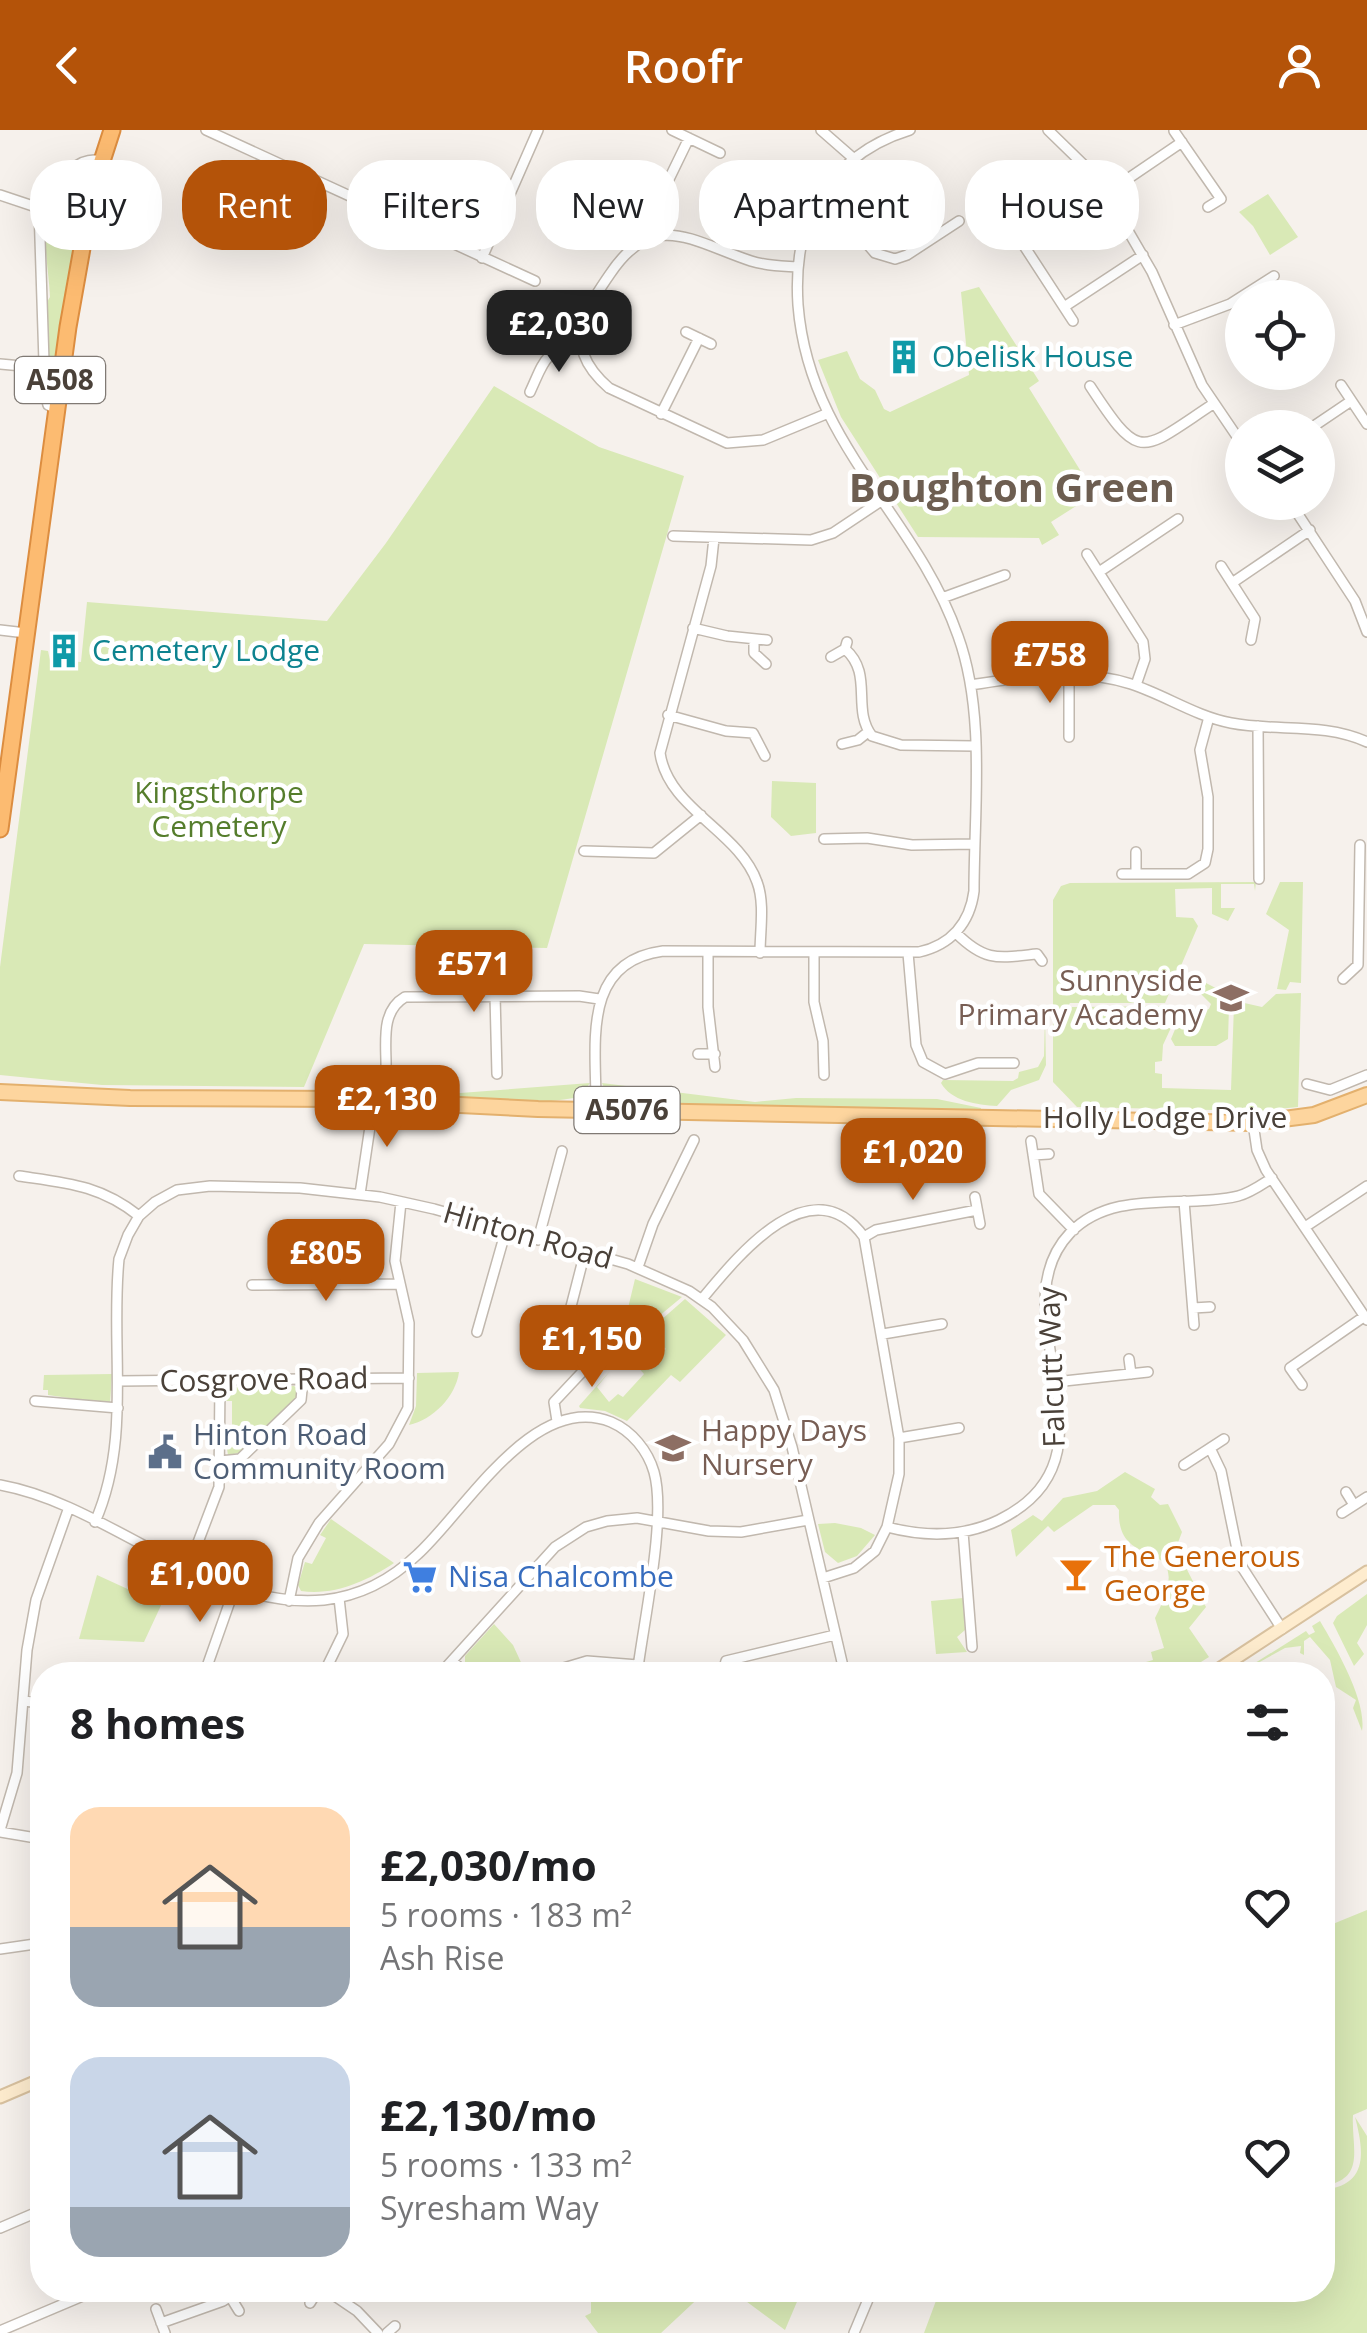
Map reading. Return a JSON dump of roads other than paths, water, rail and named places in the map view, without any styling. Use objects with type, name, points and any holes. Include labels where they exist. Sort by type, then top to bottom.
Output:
[{"type":"highway","name":"A508","points":[[101,160],[112,130]]},
{"type":"highway","name":"A508","points":[[0,829],[81,250]]},
{"type":"main road","name":"Holly Lodge Drive","points":[[0,1092],[130,1098],[374,1100],[596,1110],[1253,1122],[1304,1118],[1367,1095]]},
{"type":"street","points":[[206,130],[535,282]]},
{"type":"street","points":[[482,258],[538,130]]},
{"type":"street","points":[[672,130],[720,153]]},
{"type":"street","points":[[821,130],[853,158],[910,130]]},
{"type":"street","points":[[1050,130],[1079,160]]},
{"type":"street","points":[[1174,131],[1220,199],[1208,207]]},
{"type":"street","points":[[678,160],[689,138]]},
{"type":"street","points":[[1139,171],[1182,142]]},
{"type":"street","points":[[0,196],[30,205]]},
{"type":"street","points":[[945,230],[959,221]]},
{"type":"street","points":[[679,236],[751,261],[797,268]]},
{"type":"street","points":[[40,250],[46,403],[56,409]]},
{"type":"street","points":[[630,250],[619,260],[589,307],[580,344],[584,359],[608,388],[716,440],[739,444],[764,440],[826,414]]},
{"type":"street","points":[[596,1110],[599,999],[620,969],[639,957],[664,951],[928,950],[956,933],[972,902],[971,685],[959,638],[942,598],[826,414],[804,348],[797,268],[800,250]]},
{"type":"street","points":[[872,250],[895,259],[915,250]]},
{"type":"street","points":[[1027,250],[1073,321]]},
{"type":"street","points":[[1139,250],[1213,404],[1225,421]]},
{"type":"street","points":[[1064,307],[1143,256]]},
{"type":"street","points":[[1267,280],[1274,276]]},
{"type":"street","points":[[1174,325],[1225,306]]},
{"type":"street","points":[[686,332],[711,344]]},
{"type":"street","points":[[661,414],[699,338]]},
{"type":"street","points":[[530,392],[549,354],[580,344]]},
{"type":"street","points":[[0,364],[44,368]]},
{"type":"street","points":[[1340,385],[1367,424]]},
{"type":"street","points":[[1090,386],[1120,432],[1145,444],[1213,404]]},
{"type":"street","points":[[1084,404],[1097,396]]},
{"type":"street","points":[[1335,412],[1351,401]]},
{"type":"street","points":[[673,536],[819,539],[881,501]]},
{"type":"street","points":[[1159,515],[1166,526]]},
{"type":"street","points":[[1099,572],[1178,519]]},
{"type":"street","points":[[1303,520],[1355,601],[1367,632]]},
{"type":"street","points":[[1232,583],[1310,530]]},
{"type":"street","points":[[714,538],[710,566],[660,744],[661,762],[670,782],[744,860],[758,883],[760,952]]},
{"type":"street","points":[[1087,554],[1145,648],[1136,685]]},
{"type":"street","points":[[1221,566],[1255,619],[1251,640]]},
{"type":"street","points":[[942,598],[1005,574]]},
{"type":"street","points":[[1355,601],[1367,594]]},
{"type":"street","points":[[693,628],[767,640]]},
{"type":"street","points":[[0,630],[26,634]]},
{"type":"street","points":[[754,640],[754,653],[766,664]]},
{"type":"street","points":[[830,657],[846,645],[861,671],[862,711],[868,732],[901,745],[974,746]]},
{"type":"street","points":[[971,685],[1069,675],[1106,677],[1136,685],[1209,717],[1366,738]]},
{"type":"street","points":[[1069,675],[1069,737]]},
{"type":"street","points":[[668,715],[726,732],[753,733],[765,756]]},
{"type":"street","points":[[1122,874],[1188,874],[1205,863],[1208,813],[1200,750],[1209,717]]},
{"type":"street","points":[[1258,726],[1260,880]]},
{"type":"street","points":[[842,744],[858,740],[868,732]]},
{"type":"street","points":[[595,838],[589,852],[654,852],[700,815]]},
{"type":"street","points":[[837,838],[838,853]]},
{"type":"street","points":[[824,839],[867,838],[912,845],[974,844]]},
{"type":"street","points":[[1343,979],[1358,965],[1363,870],[1360,845]]},
{"type":"street","points":[[1136,852],[1136,874]]},
{"type":"street","points":[[1259,864],[1274,864]]},
{"type":"street","points":[[956,933],[974,950],[989,957],[1040,954]]},
{"type":"street","points":[[708,952],[708,1007],[715,1068]]},
{"type":"street","points":[[814,953],[814,1002],[824,1041],[820,1070]]},
{"type":"street","points":[[908,953],[916,1045],[922,1062],[945,1074],[978,1063],[1014,1063]]},
{"type":"street","points":[[386,1072],[388,1018],[400,1000],[413,995],[599,999]]},
{"type":"street","points":[[495,995],[497,1074]]},
{"type":"street","points":[[698,1054],[714,1054]]},
{"type":"street","points":[[372,1058],[387,1058]]},
{"type":"street","points":[[484,1058],[497,1058]]},
{"type":"street","points":[[1002,1063],[1002,1075]]},
{"type":"street","name":"Holly Lodge Drive","points":[[1307,1084],[1330,1090],[1367,1075]]},
{"type":"street","points":[[360,1194],[374,1100]]},
{"type":"street","points":[[1253,1122],[1257,1150],[1272,1178],[1366,1318],[1290,1368],[1302,1385]]},
{"type":"street","points":[[638,1267],[694,1140]]},
{"type":"street","points":[[1032,1141],[1039,1194],[1074,1230],[1108,1210],[1237,1196],[1272,1178]]},
{"type":"street","points":[[538,1240],[562,1151]]},
{"type":"street","points":[[1033,1155],[1049,1154]]},
{"type":"street","points":[[19,1176],[88,1186],[139,1216],[119,1259],[118,1408],[108,1486],[96,1522]]},
{"type":"street","points":[[35,1192],[36,1178]]},
{"type":"street","points":[[673,1182],[684,1187]]},
{"type":"street","name":"Hinton Road","points":[[139,1216],[168,1194],[198,1186],[300,1188],[360,1194],[638,1267],[702,1299],[743,1340],[774,1390],[842,1662]]},
{"type":"street","points":[[1304,1226],[1367,1186]]},
{"type":"street","points":[[975,1197],[980,1224]]},
{"type":"street","points":[[1184,1201],[1194,1325]]},
{"type":"street","points":[[289,1600],[298,1558],[322,1517],[379,1456],[400,1427],[409,1404],[410,1324],[398,1284],[394,1250],[401,1202]]},
{"type":"street","points":[[864,1237],[876,1230],[977,1210]]},
{"type":"street","points":[[702,1299],[754,1242],[800,1212],[831,1212],[850,1222],[864,1237],[900,1438],[898,1482],[880,1544],[865,1561],[822,1578]]},
{"type":"street","points":[[476,1332],[506,1230]]},
{"type":"street","name":"Falcutt Way","points":[[1031,1501],[1048,1478],[1058,1449],[1046,1282],[1058,1250],[1074,1230]]},
{"type":"street","points":[[557,1308],[569,1317],[586,1252]]},
{"type":"street","points":[[252,1285],[398,1284]]},
{"type":"street","points":[[1192,1308],[1210,1307]]},
{"type":"street","points":[[883,1334],[942,1324]]},
{"type":"street","points":[[557,1421],[554,1402],[600,1353]]},
{"type":"street","points":[[1129,1358],[1131,1374]]},
{"type":"street","points":[[1055,1382],[1148,1372]]},
{"type":"street","name":"Cosgrove Road","points":[[119,1382],[410,1378]]},
{"type":"street","points":[[189,1566],[216,1499],[220,1380]]},
{"type":"street","points":[[220,1461],[240,1459],[301,1400],[303,1380]]},
{"type":"street","points":[[34,1400],[118,1408]]},
{"type":"street","points":[[0,1486],[31,1493],[262,1597],[339,1598],[362,1591],[402,1568],[514,1450],[557,1421],[591,1417],[609,1422],[630,1435],[646,1454],[654,1472],[657,1520],[639,1662]]},
{"type":"street","points":[[900,1438],[959,1428]]},
{"type":"street","points":[[1184,1465],[1224,1439]]},
{"type":"street","points":[[1210,1448],[1221,1472],[1240,1564],[1282,1628]]},
{"type":"street","points":[[1346,1492],[1354,1505]]},
{"type":"street","points":[[1342,1513],[1367,1497]]},
{"type":"street","points":[[888,1527],[924,1534],[963,1532],[990,1524],[1031,1501],[1040,1512]]},
{"type":"street","points":[[30,1837],[0,1831],[18,1773],[36,1600],[68,1510]]},
{"type":"street","points":[[452,1661],[548,1554],[586,1527],[616,1519],[657,1520],[709,1531],[741,1532],[808,1520]]},
{"type":"street","points":[[963,1532],[968,1642]]},
{"type":"street","points":[[1230,1662],[1367,1572]]},
{"type":"street","points":[[209,1662],[235,1588]]},
{"type":"street","points":[[330,1662],[343,1634],[339,1598]]},
{"type":"street","points":[[726,1662],[836,1635]]},
{"type":"street","points":[[23,1701],[30,1701]]},
{"type":"street","points":[[0,1949],[30,1944]]},
{"type":"street","points":[[1,2094],[30,2083]]},
{"type":"street","points":[[0,2228],[30,2215]]},
{"type":"street","points":[[0,2331],[68,2302]]},
{"type":"street","points":[[156,2309],[163,2328],[217,2302]]},
{"type":"street","points":[[238,2302],[239,2311]]},
{"type":"street","points":[[343,2302],[378,2333]]},
{"type":"street","points":[[854,2333],[867,2302]]},
{"type":"place","name":"Obelisk House","points":[[904,357]]},
{"type":"place","name":"Cemetery Lodge","points":[[64,651]]},
{"type":"place","name":"Sunnyside Primary Academy","points":[[1231,998]]},
{"type":"place","name":"Happy Days Nursery","points":[[673,1448]]},
{"type":"place","name":"Hinton Road Community Room","points":[[165,1452]]},
{"type":"place","name":"The Generous George","points":[[1076,1574]]},
{"type":"place","name":"Nisa Chalcombe","points":[[420,1577]]},
{"type":"district","name":"Boughton Green","points":[[1012,488]]},
{"type":"park label","name":"Kingsthorpe Cemetery","points":[[219,810]]}]
